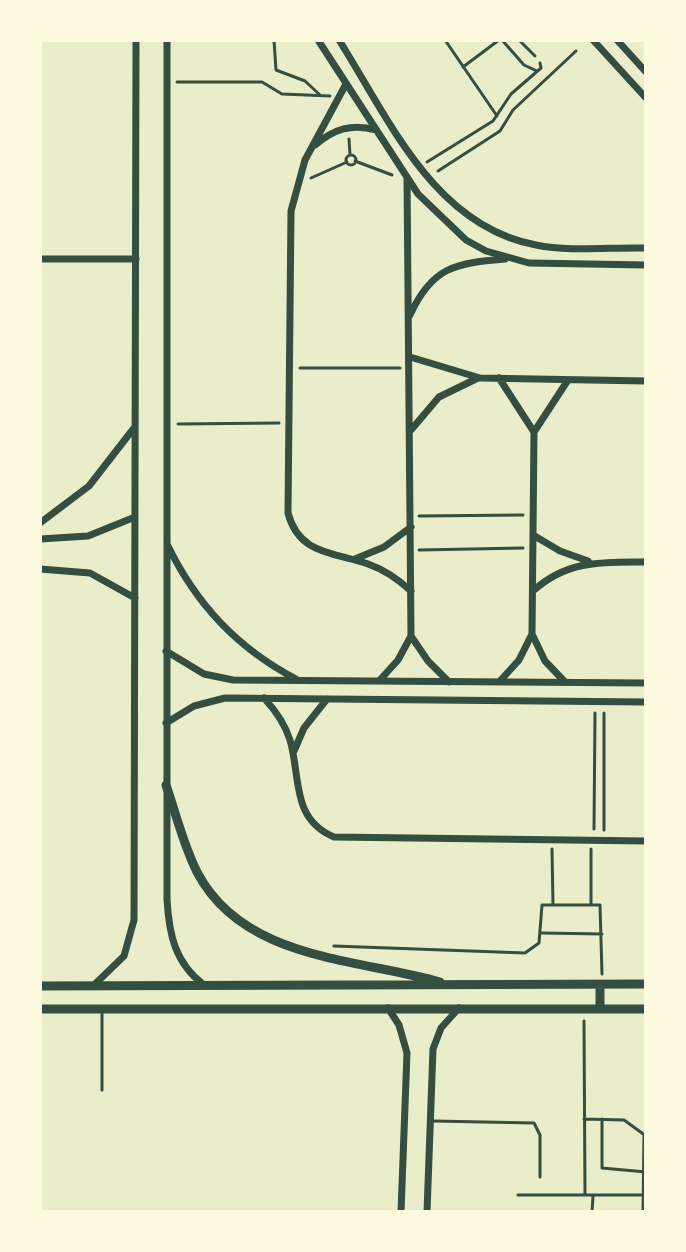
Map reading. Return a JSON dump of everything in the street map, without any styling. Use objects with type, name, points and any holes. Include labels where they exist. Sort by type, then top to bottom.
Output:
[{"type":"street","points":[[93,986],[124,956],[134,920],[136,40]]},
{"type":"street","points":[[167,40],[166,785],[171,939],[180,960],[204,985]]},
{"type":"street","points":[[318,40],[407,179],[448,226],[476,246],[508,259]]},
{"type":"street","points":[[324,52],[339,40],[428,178],[467,217],[488,230],[516,241],[558,247],[646,248]]},
{"type":"street","points":[[593,40],[646,98]]},
{"type":"street","points":[[617,40],[645,71],[630,81]]},
{"type":"street","points":[[346,84],[311,149],[297,184],[290,225],[287,495],[292,527],[311,547],[391,574],[411,591]]},
{"type":"street","points":[[311,149],[334,131],[348,127],[376,130]]},
{"type":"street","points":[[379,681],[398,660],[411,636],[407,179]]},
{"type":"street","points":[[558,247],[558,264]]},
{"type":"street","points":[[40,259],[136,259]]},
{"type":"street","points":[[409,317],[424,290],[445,269],[508,259],[558,264],[646,265]]},
{"type":"street","points":[[410,357],[480,378],[646,381]]},
{"type":"street","points":[[410,431],[439,397],[480,378]]},
{"type":"street","points":[[499,378],[534,432],[532,634],[519,660],[499,682]]},
{"type":"street","points":[[534,432],[568,380]]},
{"type":"street","points":[[40,523],[89,486],[135,426]]},
{"type":"street","points":[[40,539],[88,536],[135,517]]},
{"type":"street","points":[[353,559],[384,547],[411,527]]},
{"type":"street","points":[[533,535],[560,551],[590,562]]},
{"type":"street","points":[[166,542],[185,579],[210,613],[251,651],[298,680]]},
{"type":"street","points":[[533,591],[561,571],[590,562],[646,562]]},
{"type":"street","points":[[40,569],[90,573],[135,598]]},
{"type":"street","points":[[532,634],[545,661],[565,682]]},
{"type":"street","points":[[411,636],[428,661],[449,682]]},
{"type":"street","points":[[166,651],[191,668],[218,678],[646,683]]},
{"type":"street","points":[[166,723],[209,701],[264,698],[646,702]]},
{"type":"street","points":[[264,698],[282,722],[293,753],[304,812],[322,832],[334,837],[646,841]]},
{"type":"street","points":[[293,753],[304,728],[327,699]]},
{"type":"street","points":[[166,785],[198,874],[229,913],[248,928],[294,948],[451,985]]},
{"type":"street","points":[[40,986],[646,984]]},
{"type":"street","points":[[600,1009],[601,985]]},
{"type":"street","points":[[64,986],[58,999],[64,1009]]},
{"type":"street","points":[[388,1008],[403,1034],[407,1053],[401,1212]]},
{"type":"street","points":[[427,1212],[433,1049],[441,1028],[459,1008]]},
{"type":"street","points":[[40,1009],[646,1009]]},
{"type":"lane","points":[[519,40],[535,56]]},
{"type":"lane","points":[[102,1009],[102,1090]]},
{"type":"lane","points":[[430,1121],[534,1123],[540,1135],[540,1177]]},
{"type":"path","points":[[274,40],[276,70],[305,81],[320,95]]},
{"type":"path","points":[[445,40],[497,116]]},
{"type":"path","points":[[463,67],[500,40],[524,65],[538,71]]},
{"type":"path","points":[[428,178],[500,131],[513,110],[576,51]]},
{"type":"path","points":[[420,166],[497,116],[511,94],[542,66],[535,56]]},
{"type":"path","points":[[167,82],[262,82],[282,94],[338,96]]},
{"type":"path","points":[[297,184],[347,162],[350,155],[348,127]]},
{"type":"path","points":[[350,155],[355,161],[407,179]]},
{"type":"path","points":[[347,162],[353,165],[355,161]]},
{"type":"path","points":[[288,368],[410,368]]},
{"type":"path","points":[[166,424],[287,423]]},
{"type":"path","points":[[411,516],[534,515]]},
{"type":"path","points":[[411,550],[533,548]]},
{"type":"path","points":[[591,905],[599,701]]},
{"type":"path","points":[[599,701],[604,841]]},
{"type":"path","points":[[552,841],[553,905]]},
{"type":"path","points":[[325,946],[525,953],[535,948],[541,933],[541,906],[591,905],[602,907],[601,985]]},
{"type":"path","points":[[541,933],[602,934]]},
{"type":"path","points":[[584,1009],[585,1195]]},
{"type":"path","points":[[584,1119],[624,1120],[645,1135],[643,1212]]},
{"type":"path","points":[[602,1119],[602,1168],[644,1172]]},
{"type":"path","points":[[518,1195],[643,1195]]},
{"type":"path","points":[[592,1212],[593,1195]]}]
